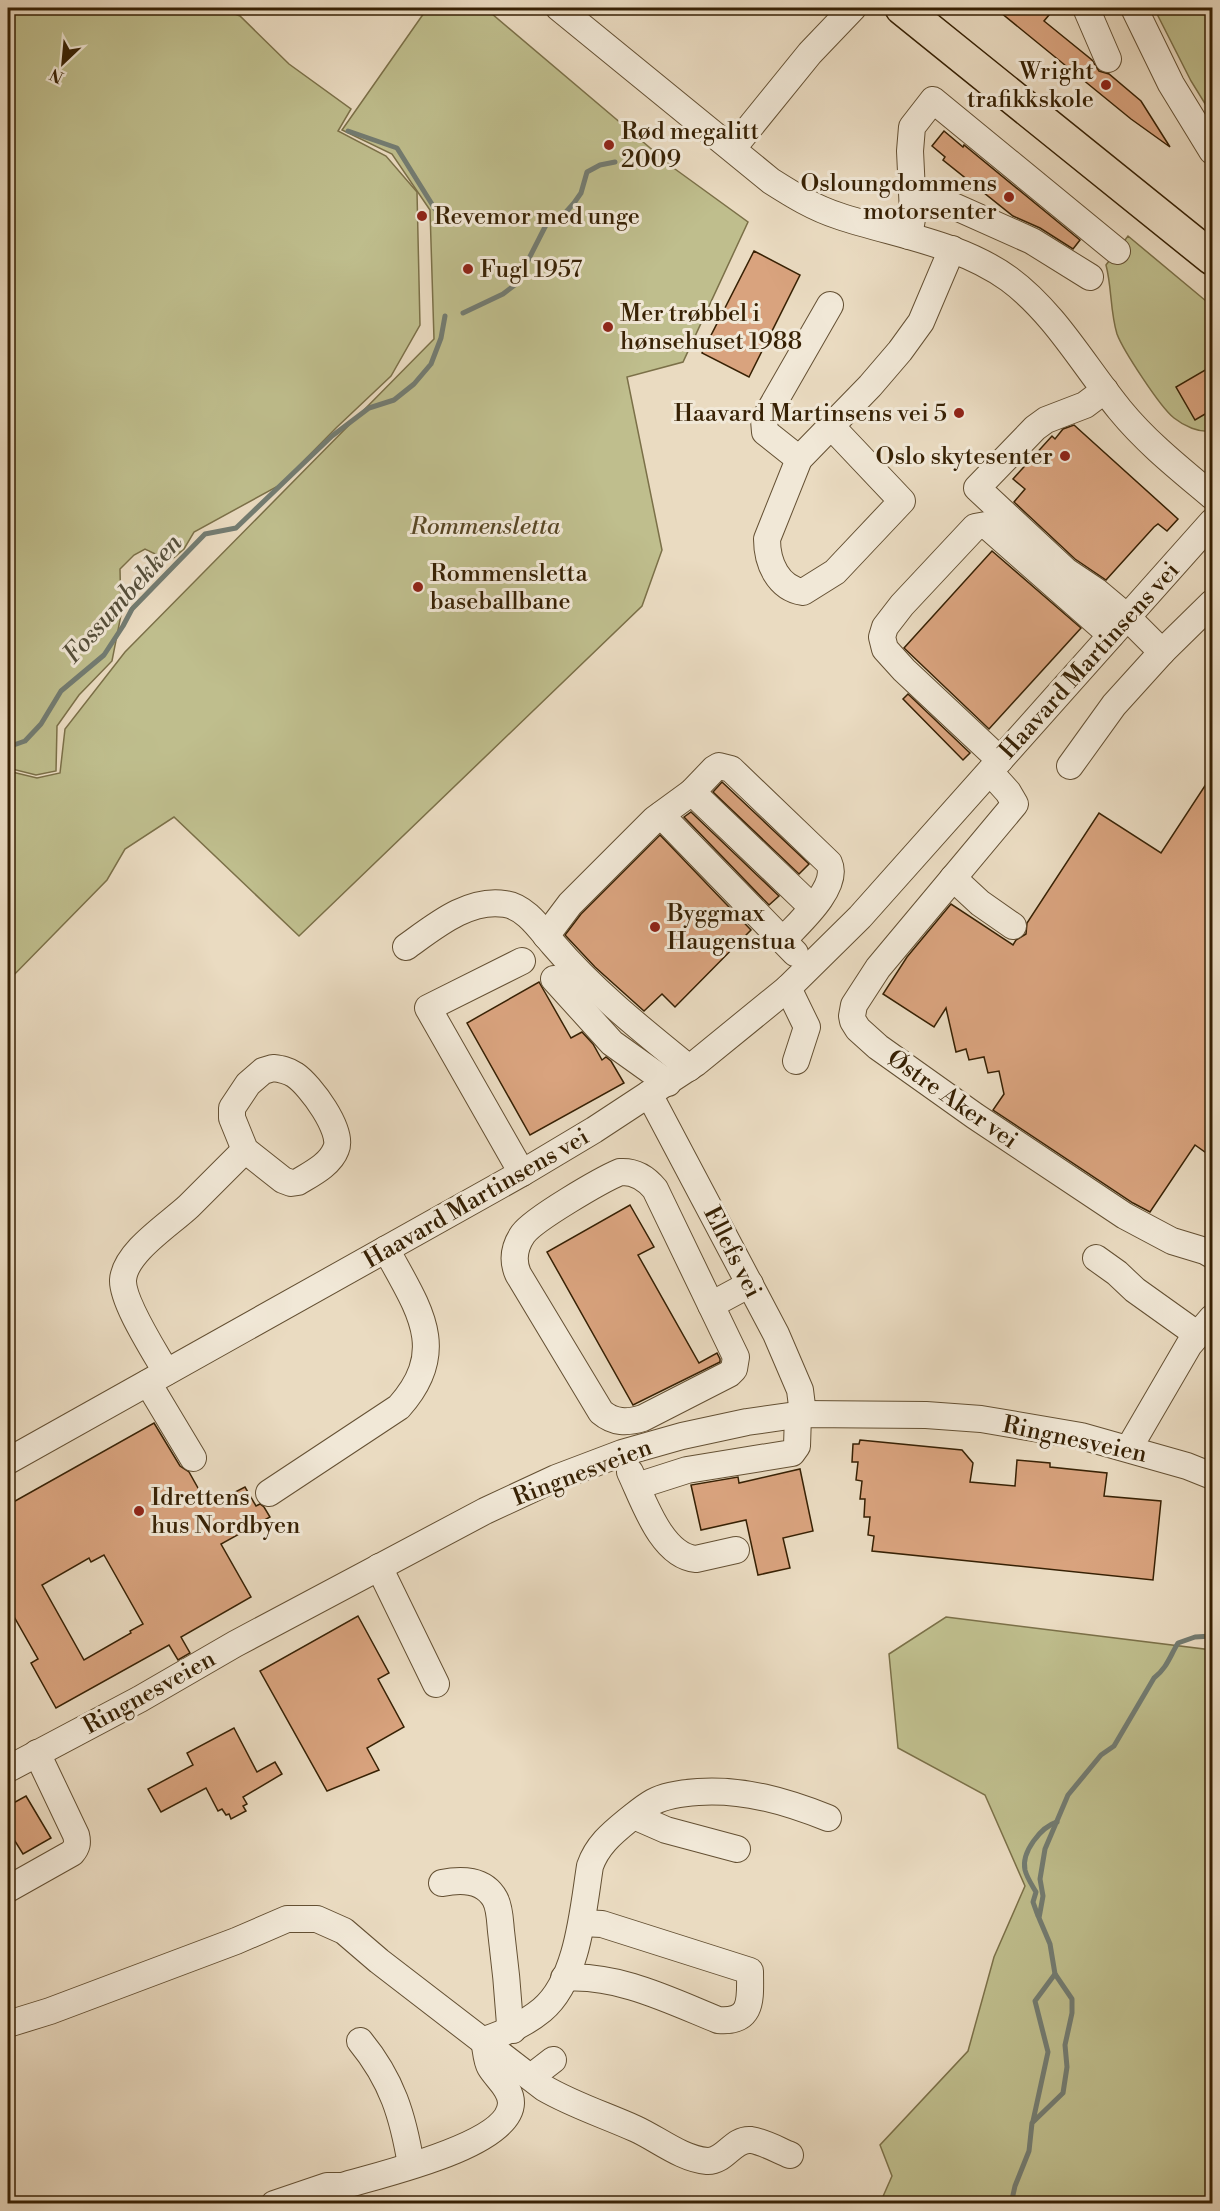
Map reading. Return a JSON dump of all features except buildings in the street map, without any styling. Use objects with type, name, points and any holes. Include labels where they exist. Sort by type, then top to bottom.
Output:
[{"type":"highway","points":[[916,9],[1212,230]]},
{"type":"highway","points":[[916,9],[1212,258]]},
{"type":"street","points":[[558,8],[771,181],[812,205],[838,216],[952,249],[987,265],[1025,292],[1044,310],[1120,411],[1161,454],[1212,496]]},
{"type":"street","points":[[733,148],[803,61],[853,8]]},
{"type":"street","points":[[1086,8],[1108,59]]},
{"type":"street","points":[[1134,8],[1171,84],[1212,151]]},
{"type":"street","points":[[909,236],[913,213],[910,151],[912,127],[933,100],[1117,251]]},
{"type":"street","points":[[911,187],[1032,241],[1090,277]]},
{"type":"street","points":[[831,426],[902,501],[835,572],[803,592],[791,590],[773,569],[767,553],[767,539],[799,459],[831,426],[870,387],[921,322],[952,249]]},
{"type":"street","points":[[799,459],[765,432],[764,420],[830,305]]},
{"type":"street","points":[[1105,390],[1085,405],[1046,420],[1035,428],[977,488],[1066,572],[1096,591],[1119,626]]},
{"type":"street","name":"Haavard Martinsens vei","points":[[8,1461],[522,1173],[594,1130],[689,1068],[735,1033],[788,988],[860,917],[1212,522]]},
{"type":"street","points":[[995,766],[885,649],[882,637],[885,627],[902,605],[975,527],[986,525],[1119,626],[1162,652]]},
{"type":"street","points":[[1070,766],[1114,705],[1162,652],[1212,603]]},
{"type":"street","points":[[546,936],[570,904],[661,815],[692,792],[719,766],[731,769],[829,863],[832,869],[828,887],[783,940]]},
{"type":"street","name":"Haavard Martinsens vei","points":[[995,766],[1003,786],[1015,804]]},
{"type":"street","points":[[692,792],[812,907]]},
{"type":"street","name":"Østre Aker vei","points":[[1015,804],[878,968],[854,1005],[852,1016],[858,1029],[878,1047],[975,1116],[1125,1216],[1172,1241],[1212,1255]]},
{"type":"street","points":[[661,815],[809,967]]},
{"type":"street","points":[[953,878],[980,903],[1013,926]]},
{"type":"street","points":[[406,947],[471,907],[502,903],[519,909],[580,973],[646,1033],[689,1068]]},
{"type":"street","points":[[522,961],[428,1008],[522,1173]]},
{"type":"street","points":[[554,979],[612,1043],[658,1088]]},
{"type":"street","points":[[788,988],[807,1027],[796,1061]]},
{"type":"street","points":[[273,1068],[297,1075],[328,1115],[338,1140],[332,1157],[298,1182],[291,1183],[283,1180],[245,1150],[231,1118],[232,1108],[248,1084],[263,1071],[273,1068]]},
{"type":"street","name":"Ellefs vei","points":[[637,1486],[687,1470],[792,1453],[797,1446],[800,1415],[800,1390],[792,1367],[750,1284],[658,1088]]},
{"type":"street","points":[[193,1458],[157,1378],[127,1299],[123,1281],[126,1268],[146,1244],[189,1206],[245,1150]]},
{"type":"street","points":[[620,1172],[629,1172],[648,1181],[655,1189],[711,1305],[736,1357],[734,1369],[719,1380],[643,1418],[616,1422],[601,1412],[518,1274],[514,1264],[514,1254],[518,1242],[530,1226],[605,1178],[620,1172]]},
{"type":"street","points":[[269,1493],[399,1407],[411,1395],[420,1378],[426,1362],[427,1343],[423,1324],[416,1304],[386,1249]]},
{"type":"street","points":[[1096,1258],[1135,1290],[1205,1327],[1189,1345],[1129,1448]]},
{"type":"street","points":[[711,1305],[750,1284]]},
{"type":"street","name":"Ringnesveien","points":[[8,1769],[140,1700],[235,1644],[485,1511],[556,1478],[622,1453],[682,1436],[747,1422],[800,1415],[926,1415],[981,1419],[1081,1436],[1129,1448],[1212,1476]]},
{"type":"street","points":[[622,1453],[659,1531],[675,1551],[696,1559],[736,1551]]},
{"type":"street","points":[[379,1567],[436,1684]]},
{"type":"street","points":[[8,1889],[77,1848],[76,1835],[37,1753]]},
{"type":"street","points":[[484,2040],[513,2030],[543,2009],[558,1991],[576,1950],[593,1858],[607,1838],[655,1801],[682,1793],[740,1792],[764,1796],[828,1818]]},
{"type":"street","points":[[634,1816],[666,1830],[737,1849]]},
{"type":"street","points":[[442,1883],[469,1881],[484,1887],[496,1900],[507,1975],[510,2024],[513,2030]]},
{"type":"street","points":[[8,2024],[236,1941],[287,1919],[318,1919],[344,1931],[531,2077],[564,2100],[638,2130],[699,2159],[709,2161],[721,2157],[740,2142],[750,2140],[790,2155]]},
{"type":"street","points":[[564,1978],[584,1976],[608,1979],[718,2020],[731,2021],[740,2018],[746,2012],[750,1999],[750,1971],[602,1924],[582,1923]]},
{"type":"street","points":[[274,2204],[327,2186],[342,2186],[451,2152],[500,2126],[511,2105],[510,2094],[489,2066],[484,2040]]},
{"type":"street","points":[[360,2041],[377,2062],[395,2096],[411,2165]]},
{"type":"street","points":[[531,2077],[553,2060]]},
{"type":"green space","points":[[8,8],[220,8],[240,16],[289,64],[351,109],[338,131],[386,156],[417,192],[420,325],[391,376],[280,485],[194,532],[184,549],[170,561],[145,549],[134,555],[120,569],[121,615],[112,661],[79,695],[57,726],[56,771],[36,775],[8,768]]},
{"type":"green space","name":"Rommensletta","points":[[423,8],[485,8],[675,169],[748,222],[683,362],[627,377],[662,550],[642,606],[299,936],[174,817],[125,849],[107,880],[8,981],[8,771],[37,778],[60,773],[65,729],[125,652],[434,339],[430,210],[392,154],[342,130],[424,13]]},
{"type":"green space","points":[[1154,8],[1212,8],[1212,115],[1191,81]]},
{"type":"green space","points":[[1128,236],[1212,306],[1212,431],[1197,430],[1187,426],[1168,412],[1142,378],[1117,334],[1106,265]]},
{"type":"green space","points":[[946,1617],[1212,1650],[1212,2203],[876,2203],[881,2201],[892,2176],[880,2145],[968,2051],[994,1957],[1025,1886],[985,1795],[898,1748],[889,1654]]},
{"type":"waterway","points":[[348,131],[397,148],[435,209]]},
{"type":"waterway","points":[[463,313],[503,294],[516,284],[547,223],[566,212],[574,203],[581,193],[587,172],[600,165],[615,162]]},
{"type":"waterway","name":"Fossumbekken","points":[[8,747],[25,741],[41,724],[61,691],[104,655],[132,609],[205,534],[236,528],[332,436],[369,408],[394,400],[414,384],[431,364],[441,338],[445,316]]},
{"type":"waterway","points":[[1011,2204],[1015,2186],[1029,2151],[1032,2123],[1063,2093],[1067,2067],[1065,2045],[1072,2013],[1072,1999],[1055,1974],[1050,1944],[1039,1918],[1043,1896],[1040,1879],[1045,1849],[1068,1795],[1101,1755],[1114,1746],[1154,1678],[1165,1666],[1178,1643],[1195,1637],[1212,1636]]},
{"type":"waterway","points":[[1038,1916],[1033,1902],[1036,1892],[1025,1870],[1026,1856],[1039,1835],[1057,1822]]},
{"type":"waterway","points":[[1033,2121],[1048,2052],[1035,2001],[1055,1974]]},
{"type":"place","name":"Wright trafikkskole","points":[[1106,85]]},
{"type":"place","name":"Rød megalitt 2009","points":[[609,145]]},
{"type":"place","name":"Osloungdommens motorsenter","points":[[1009,197]]},
{"type":"place","name":"Revemor med unge","points":[[422,216]]},
{"type":"place","name":"Fugl 1957","points":[[468,269]]},
{"type":"place","name":"Mer trøbbel i hønsehuset 1988","points":[[608,327]]},
{"type":"place","name":"Haavard Martinsens vei 5","points":[[959,413]]},
{"type":"place","name":"Oslo skytesenter","points":[[1065,456]]},
{"type":"place","name":"Rommensletta baseballbane","points":[[418,587]]},
{"type":"place","name":"Byggmax Haugenstua","points":[[655,927]]},
{"type":"place","name":"Idrettens hus Nordbyen","points":[[139,1511]]}]
